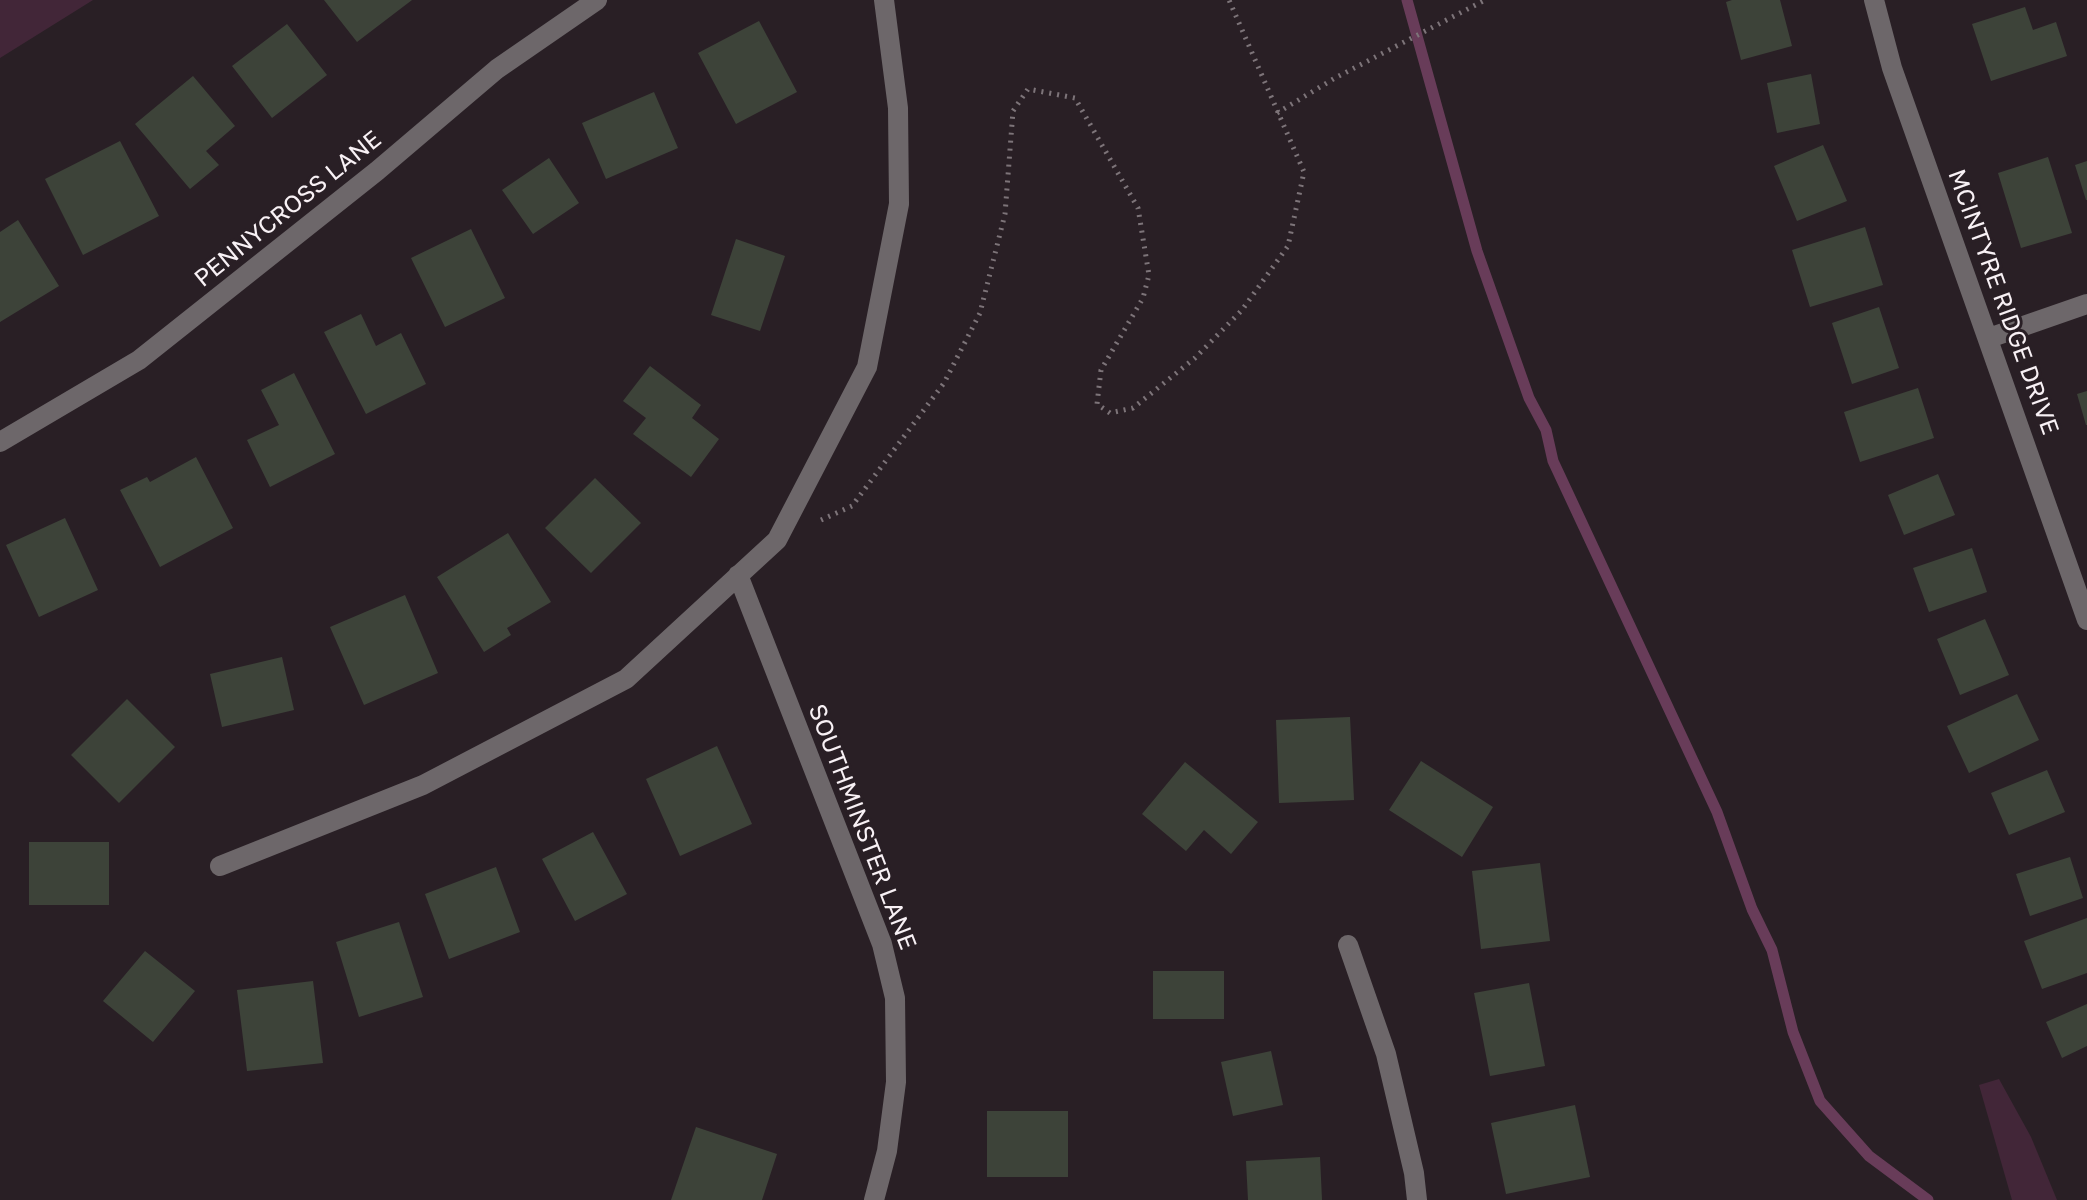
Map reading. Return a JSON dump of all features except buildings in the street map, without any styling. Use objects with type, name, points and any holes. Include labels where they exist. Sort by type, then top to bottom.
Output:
[{"type":"street","name":"PENNYCROSS LANE","points":[[0,442],[139,360],[377,171],[497,69],[597,0]]},
{"type":"street","points":[[220,866],[423,785],[626,679],[777,540],[867,367],[870,352],[899,204],[898,108],[884,0]]},
{"type":"street","name":"MCINTYRE RIDGE DRIVE","points":[[1874,0],[1892,68],[2087,620]]},
{"type":"street","points":[[1989,338],[2087,304]]},
{"type":"street","name":"SOUTHMINSTER LANE","points":[[738,575],[882,944],[895,998],[896,1082],[887,1151],[874,1200]]},
{"type":"street","points":[[1348,945],[1386,1054],[1414,1173],[1417,1200]]},
{"type":"path","points":[[777,540],[852,506],[944,383],[980,313],[1005,214],[1013,111],[1028,89],[1075,98],[1138,208],[1149,275],[1143,298],[1101,370],[1097,404],[1110,413],[1133,408],[1195,358],[1242,310],[1288,246],[1304,172],[1229,0]]},
{"type":"path","points":[[1277,113],[1485,0]]},
{"type":"shaded area","points":[[0,0],[93,0],[0,58]]},
{"type":"shaded area","points":[[1999,1079],[2031,1137],[2057,1200],[2012,1200],[1979,1085]]},
{"type":"waterway","points":[[1407,0],[1477,251],[1529,398],[1546,430],[1553,461],[1717,812],[1752,909],[1772,950],[1793,1032],[1820,1101],[1869,1156],[1928,1200]]}]
